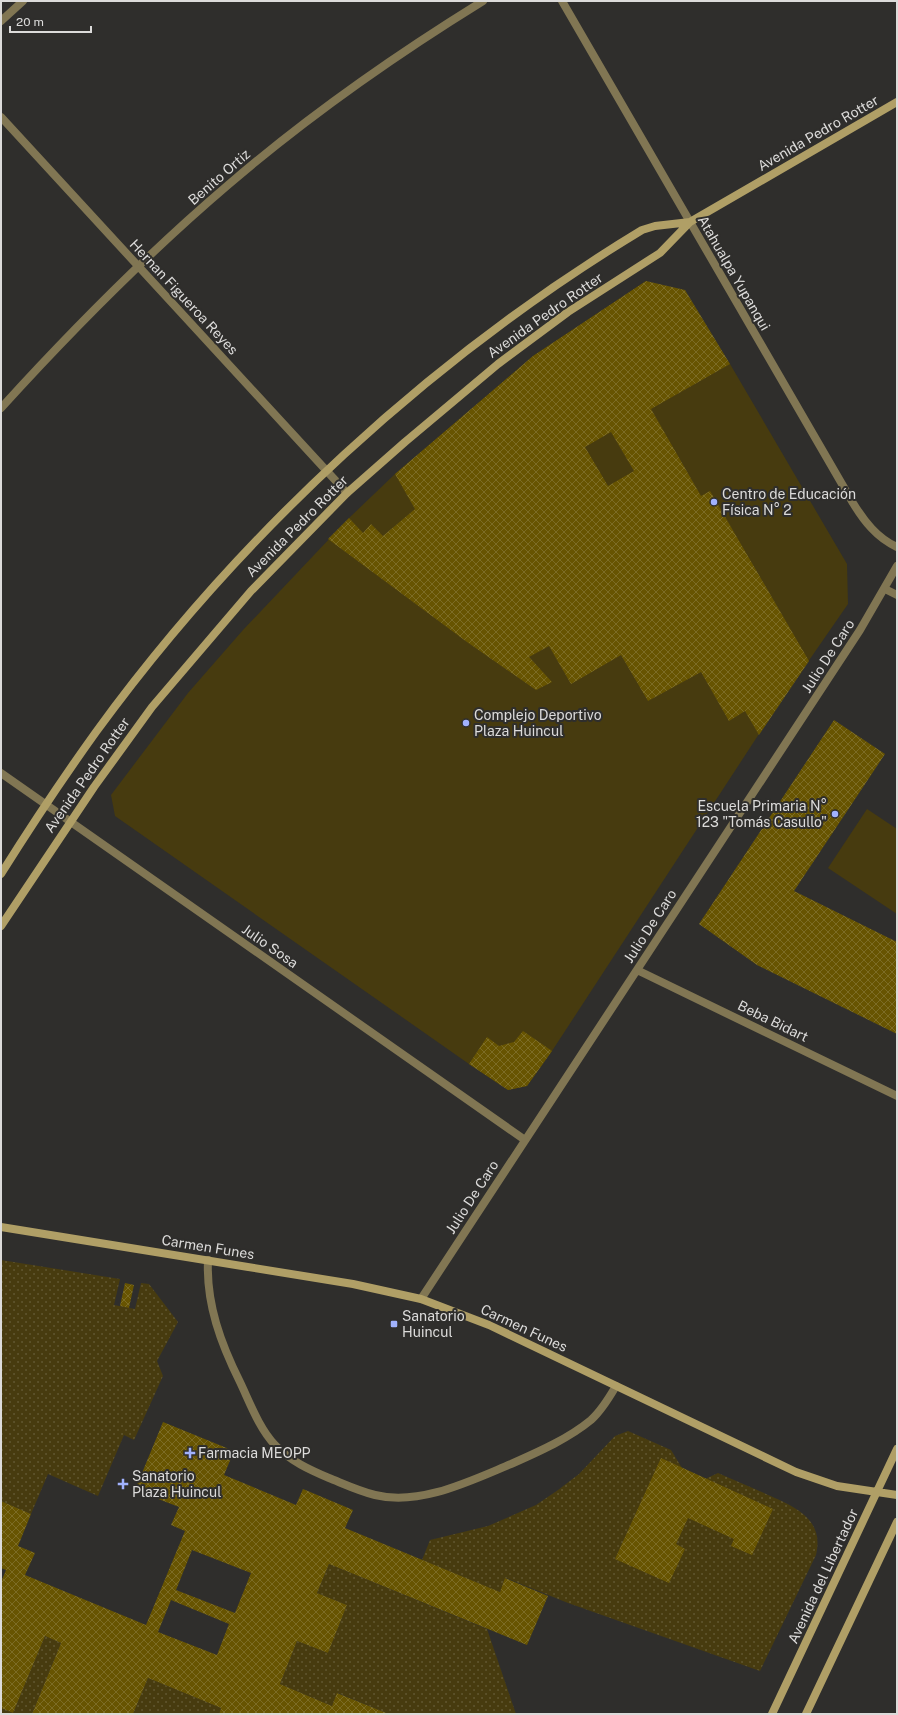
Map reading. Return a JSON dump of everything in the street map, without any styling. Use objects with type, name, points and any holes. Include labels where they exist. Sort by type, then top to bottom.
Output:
[{"type":"main road","name":"Avenida Pedro Rotter","points":[[1,926],[70,822],[123,746],[185,667],[251,591],[347,493],[410,437],[498,364],[568,312],[660,252],[690,222],[897,102]]},
{"type":"main road","name":"Avenida Pedro Rotter","points":[[1,874],[96,732],[159,651],[227,573],[298,499],[386,418],[454,360],[562,281],[642,230],[655,226],[690,222]]},
{"type":"main road","name":"Carmen Funes","points":[[1,1227],[352,1284],[421,1299],[489,1325],[796,1472],[837,1486],[897,1495]]},
{"type":"main road","name":"Avenida del Libertador","points":[[772,1714],[897,1449]]},
{"type":"main road","points":[[806,1714],[897,1522]]},
{"type":"street","points":[[1,21],[23,1]]},
{"type":"street","name":"Benito Ortiz","points":[[1,408],[64,340],[138,267],[227,185],[366,78],[432,33],[483,1]]},
{"type":"street","name":"Atahualpa Yupanqui","points":[[562,1],[859,513],[873,530],[882,538],[897,547]]},
{"type":"street","name":"Hernan Figueroa Reyes","points":[[1,117],[347,493]]},
{"type":"street","name":"Julio De Caro","points":[[421,1299],[856,637],[897,566]]},
{"type":"street","points":[[885,589],[897,595]]},
{"type":"street","name":"Julio Sosa","points":[[1,773],[525,1140]]},
{"type":"street","name":"Beba Bidart","points":[[637,970],[897,1096]]},
{"type":"street","points":[[208,1260],[210,1301],[219,1330],[236,1374],[266,1432],[275,1445],[286,1456],[299,1464],[362,1492],[391,1497],[420,1495],[460,1484],[502,1468],[545,1448],[591,1420],[600,1410],[616,1386]]},
{"type":"shaded area","name":"Complejo Deportivo Plaza Huincul","points":[[646,281],[730,364],[847,564],[848,604],[774,711],[552,1051],[527,1086],[508,1090],[115,816],[111,795],[188,693],[243,630],[349,518],[395,474],[533,356]]},
{"type":"shaded area","points":[[867,809],[897,829],[897,914],[828,868]]},
{"type":"shaded area","points":[[1,1260],[120,1279],[114,1305],[135,1309],[141,1283],[149,1284],[178,1322],[157,1361],[163,1376],[134,1440],[124,1435],[98,1496],[48,1474],[31,1514],[1,1501]]},
{"type":"shaded area","points":[[628,1431],[671,1450],[682,1468],[705,1479],[718,1473],[795,1508],[811,1522],[816,1531],[816,1555],[760,1671],[568,1603],[506,1578],[500,1592],[422,1560],[430,1540],[488,1526],[536,1505],[579,1474],[615,1436]]},
{"type":"shaded area","points":[[329,1564],[487,1629],[516,1714],[389,1714],[338,1693],[332,1706],[280,1684],[297,1641],[328,1653],[347,1605],[317,1593]]},
{"type":"shaded area","points":[[45,1636],[61,1643],[32,1714],[1,1714],[1,1708],[13,1713]]},
{"type":"shaded area","points":[[148,1678],[221,1708],[219,1714],[133,1714]]},
{"type":"building","points":[[646,281],[685,290],[730,364],[651,409],[701,496],[710,491],[809,661],[759,735],[745,711],[729,721],[701,672],[648,701],[621,655],[571,684],[549,646],[529,657],[552,682],[536,690],[467,642],[328,539],[349,518],[363,533],[371,524],[383,536],[415,509],[395,474],[533,356]],"holes":[[[611,432],[634,471],[608,486],[585,447]]]},
{"type":"building","name":"Escuela Primaria N° 123 \"Tomás Casullo\"","points":[[834,720],[885,754],[794,891],[897,942],[897,1034],[757,965],[699,924]]},
{"type":"building","points":[[523,1031],[552,1051],[527,1086],[508,1090],[469,1064],[487,1037],[499,1046],[514,1042]]},
{"type":"building","points":[[125,1283],[134,1285],[129,1308],[120,1306]]},
{"type":"building","points":[[163,1422],[234,1451],[224,1475],[296,1505],[303,1489],[353,1510],[345,1528],[500,1592],[505,1578],[548,1596],[527,1645],[329,1564],[317,1593],[347,1605],[328,1653],[297,1641],[280,1684],[332,1706],[337,1693],[389,1714],[219,1714],[221,1708],[148,1678],[133,1714],[32,1714],[61,1643],[45,1636],[13,1713],[1,1708],[1,1582],[6,1570],[1,1568],[1,1501],[31,1514],[18,1546],[35,1553],[25,1575],[146,1625],[185,1531],[171,1525],[179,1507],[135,1490]],"holes":[[[192,1550],[251,1573],[235,1613],[176,1590]],[[171,1600],[229,1624],[217,1655],[158,1632]]]},
{"type":"building","points":[[661,1458],[773,1509],[752,1555],[731,1546],[734,1539],[688,1518],[676,1544],[685,1549],[669,1583],[615,1559]]},
{"type":"place","name":"Centro de Educación Física N° 2","points":[[714,502]]},
{"type":"place","name":"Complejo Deportivo Plaza Huincul","points":[[466,723]]},
{"type":"place","name":"Escuela Primaria N° 123 \"Tomás Casullo\"","points":[[835,814]]},
{"type":"place","name":"Sanatorio Huincul","points":[[394,1324]]},
{"type":"place","name":"Farmacia MEOPP","points":[[190,1453]]},
{"type":"place","name":"Sanatorio Plaza Huincul","points":[[123,1484]]}]
